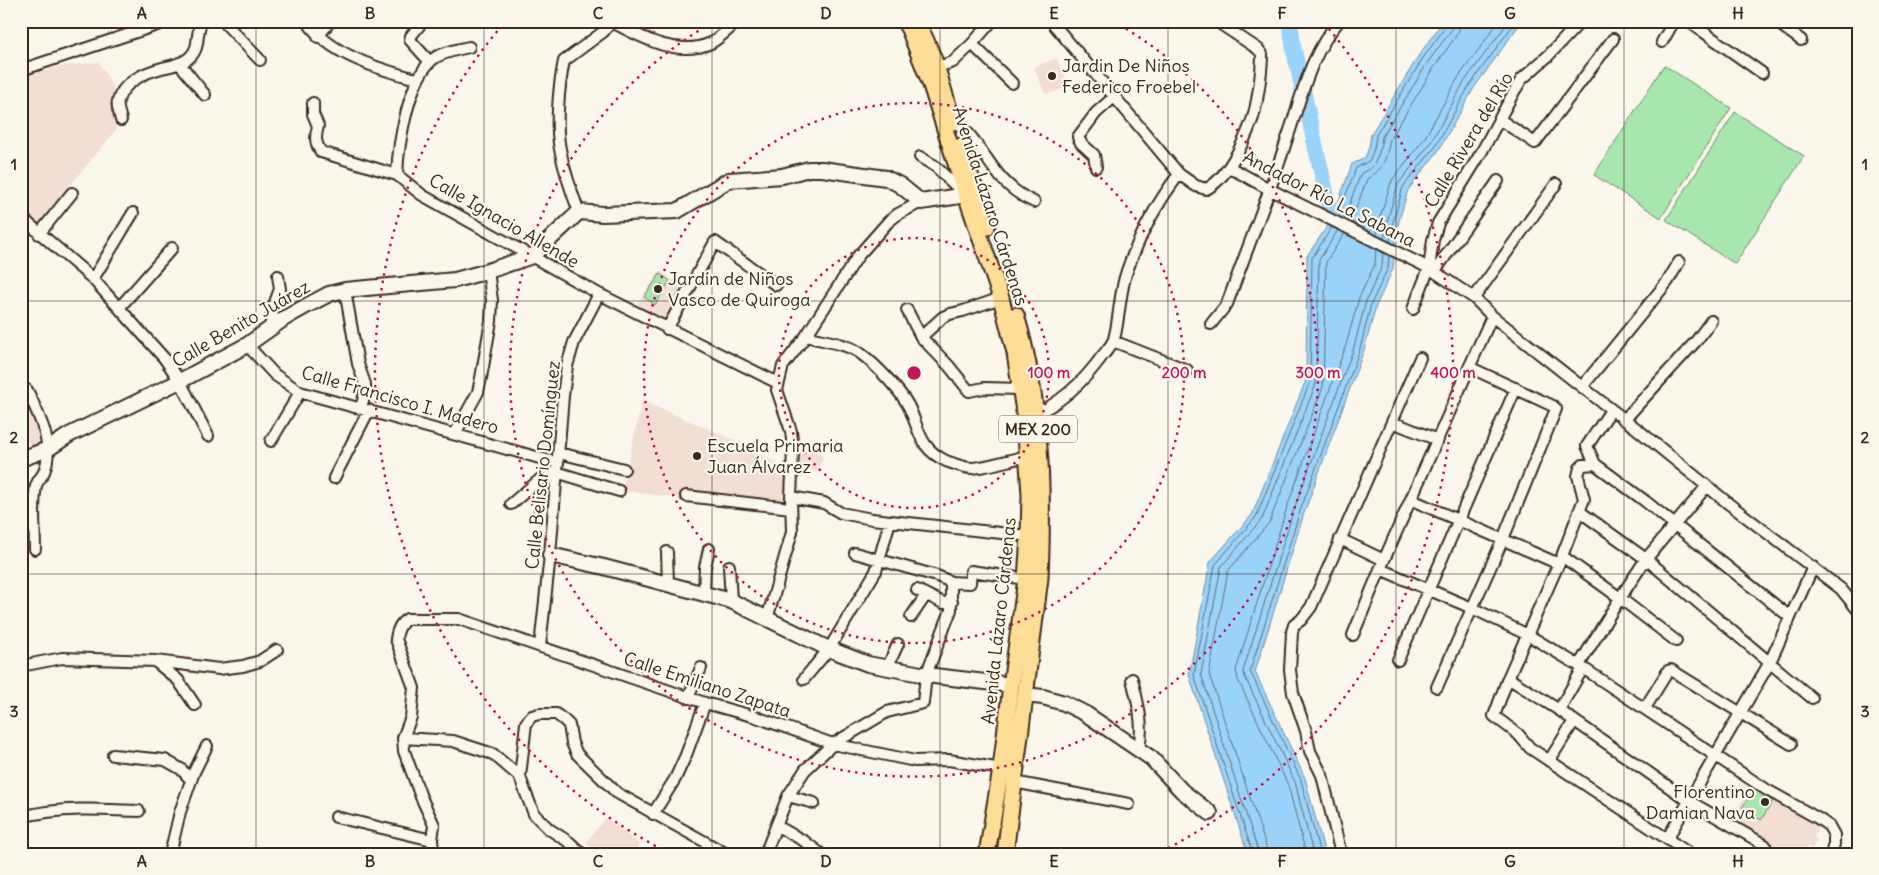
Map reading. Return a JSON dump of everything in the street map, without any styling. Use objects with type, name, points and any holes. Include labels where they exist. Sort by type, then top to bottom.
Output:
[{"type":"main road","name":"Avenida Lázaro Cárdenas","points":[[904,21],[931,85],[1001,298],[1015,353],[1021,389],[1031,416],[1028,456],[1029,536],[1026,579],[1001,769],[987,854]]},
{"type":"main road","name":"Avenida Lázaro Cárdenas","points":[[916,21],[926,38],[937,67],[1024,342],[1031,416],[1042,485],[1040,578],[1005,854]]},
{"type":"street","points":[[121,120],[117,103],[123,89],[141,76],[179,63],[191,56],[197,48],[198,28],[202,21]]},
{"type":"street","points":[[224,21],[260,60]]},
{"type":"street","points":[[307,21],[318,37],[340,50],[387,72],[417,79]]},
{"type":"street","points":[[318,37],[330,21]]},
{"type":"street","points":[[423,21],[410,40],[430,62]]},
{"type":"street","points":[[738,21],[713,42],[688,48],[650,42],[612,22],[603,32],[564,61],[560,78],[558,132],[567,177],[578,212],[603,214],[677,211],[729,180],[782,176],[815,169],[886,178],[900,185],[921,202]]},
{"type":"street","points":[[937,67],[953,62],[992,21]]},
{"type":"street","points":[[1051,21],[1179,174],[1196,186],[1206,189],[1214,185],[1229,167],[1252,122],[1262,65],[1262,54],[1258,49],[1216,21]]},
{"type":"street","points":[[1211,324],[1226,304],[1270,189],[1319,49],[1339,21]]},
{"type":"street","name":"Calle Rivera del Río","points":[[1432,270],[1433,240],[1438,223],[1481,153],[1522,79],[1548,56],[1581,21]]},
{"type":"street","points":[[1662,42],[1674,21]]},
{"type":"street","points":[[1688,21],[1762,72]]},
{"type":"street","points":[[1775,21],[1801,40]]},
{"type":"street","points":[[21,70],[162,22]]},
{"type":"street","points":[[1499,119],[1535,144],[1613,39]]},
{"type":"street","points":[[972,44],[1012,83]]},
{"type":"street","points":[[397,175],[399,140],[417,79],[430,62],[443,55],[469,47]]},
{"type":"street","points":[[179,63],[205,95]]},
{"type":"street","points":[[1096,167],[1094,155],[1080,143],[1078,137],[1096,113],[1114,97]]},
{"type":"street","name":"Calle Ignacio Allende","points":[[313,103],[313,114],[318,126],[315,135],[316,144],[322,152],[397,175],[422,195],[599,294],[778,383]]},
{"type":"street","points":[[952,119],[972,136],[993,170],[1006,184],[1017,193],[1034,202]]},
{"type":"street","points":[[920,157],[935,166],[966,195]]},
{"type":"street","name":"Andador Río La Sabana","points":[[1229,167],[1295,202],[1415,260],[1474,298],[1492,316],[1841,589],[1858,610]]},
{"type":"street","points":[[1031,416],[1065,395],[1082,381],[1113,341],[1126,273],[1136,248],[1164,193],[1179,174]]},
{"type":"street","points":[[1412,309],[1432,270],[1498,181]]},
{"type":"street","points":[[1474,298],[1556,184]]},
{"type":"street","points":[[39,234],[72,193]]},
{"type":"street","points":[[767,619],[792,532],[790,497],[793,449],[791,431],[777,390],[783,366],[806,336],[858,256],[888,222],[898,214],[921,202],[966,195]]},
{"type":"street","points":[[93,279],[133,212]]},
{"type":"street","name":"Calle Benito Juárez","points":[[21,459],[48,449],[69,435],[180,382],[247,345],[285,318],[328,294],[345,290],[455,280],[488,271],[532,256],[578,212]]},
{"type":"street","points":[[21,217],[93,279],[164,358],[180,382],[208,436]]},
{"type":"street","points":[[667,329],[715,242],[776,285]]},
{"type":"street","points":[[119,308],[172,248]]},
{"type":"street","points":[[1582,387],[1668,281],[1679,262]]},
{"type":"street","points":[[455,434],[478,392],[481,378],[491,321],[492,300],[488,271]]},
{"type":"street","points":[[270,328],[273,308],[280,289],[278,276]]},
{"type":"street","points":[[334,478],[365,409],[366,393],[358,364],[345,290]]},
{"type":"street","name":"Calle Belisario Domínguez","points":[[540,646],[550,555],[563,396],[568,366],[574,342],[599,294]]},
{"type":"street","points":[[921,337],[943,317],[1001,298]]},
{"type":"street","points":[[907,310],[921,337],[969,390],[1021,389]]},
{"type":"street","points":[[1353,635],[1492,316]]},
{"type":"street","points":[[1624,420],[1697,340],[1711,321]]},
{"type":"street","points":[[806,336],[850,348],[860,353],[900,394],[909,407],[924,445],[942,459],[952,464],[972,468],[1028,456]]},
{"type":"street","points":[[1113,341],[1186,370]]},
{"type":"street","name":"Calle Francisco I. Madero","points":[[247,345],[275,375],[300,392],[558,463]]},
{"type":"street","points":[[1341,854],[1322,775],[1310,751],[1306,730],[1293,693],[1290,670],[1292,632],[1294,625],[1301,620],[1311,607],[1420,358]]},
{"type":"street","points":[[1437,687],[1503,539],[1556,409],[1554,406],[1469,367]]},
{"type":"street","points":[[1398,660],[1427,589],[1516,388]]},
{"type":"street","points":[[28,390],[44,426],[48,449],[44,472],[36,484],[36,549]]},
{"type":"street","points":[[271,441],[300,392]]},
{"type":"street","points":[[1611,410],[1587,446],[1595,464],[1790,617]]},
{"type":"street","points":[[1392,422],[1438,440]]},
{"type":"street","points":[[558,463],[619,491]]},
{"type":"street","points":[[511,504],[558,463],[624,469]]},
{"type":"street","points":[[1595,464],[1584,465],[1580,468],[1578,476],[1584,499],[1580,511],[1561,560],[1508,678],[1494,716],[1518,734],[1530,748],[1690,854]]},
{"type":"street","points":[[1559,710],[1581,666],[1620,598],[1646,559],[1707,486]]},
{"type":"street","points":[[686,496],[791,508]]},
{"type":"street","points":[[790,497],[824,504],[841,513],[890,521],[1029,536]]},
{"type":"street","points":[[1412,500],[1503,539],[1561,560],[1620,598],[1676,641]]},
{"type":"street","points":[[1580,511],[1646,559],[1812,698]]},
{"type":"street","points":[[804,678],[829,650],[876,571],[890,521]]},
{"type":"street","points":[[1340,539],[1382,565],[1427,589],[1528,635],[1581,666],[1715,757],[1829,826],[1834,835],[1831,854]]},
{"type":"street","points":[[704,594],[709,549]]},
{"type":"street","points":[[667,552],[668,585]]},
{"type":"street","points":[[855,553],[938,576],[952,582],[970,583],[972,572],[1026,579]]},
{"type":"street","points":[[550,555],[604,567],[731,601],[829,650],[868,664],[926,675],[1011,685]]},
{"type":"street","points":[[729,566],[731,601]]},
{"type":"street","points":[[1667,838],[1770,662],[1813,567]]},
{"type":"street","points":[[765,854],[788,796],[805,770],[833,744],[887,712],[921,704],[924,700],[926,675],[948,620],[952,602],[952,582]]},
{"type":"street","points":[[911,617],[921,592],[943,603],[952,602]]},
{"type":"street","name":"Calle Emiliano Zapata","points":[[403,738],[411,717],[414,688],[396,640],[397,632],[403,621],[407,619],[459,619],[688,698],[756,717],[833,744],[915,761],[949,760],[1001,769]]},
{"type":"street","points":[[887,668],[898,644]]},
{"type":"street","points":[[21,666],[62,658],[156,661],[219,669],[243,666],[260,661],[278,650]]},
{"type":"street","points":[[156,661],[178,680],[195,705]]},
{"type":"street","points":[[688,698],[702,668]]},
{"type":"street","points":[[1645,708],[1668,671],[1671,670],[1791,744]]},
{"type":"street","points":[[1508,678],[1559,710],[1689,801],[1765,845]]},
{"type":"street","points":[[1132,679],[1142,724],[1142,734],[1138,748]]},
{"type":"street","points":[[1025,695],[1050,699],[1079,710],[1151,758],[1182,791],[1210,813]]},
{"type":"street","points":[[653,814],[675,779],[705,703]]},
{"type":"street","points":[[582,854],[569,842],[549,830],[534,814],[520,776],[526,723],[532,716],[556,714],[569,725],[576,754],[617,792],[727,854]]},
{"type":"street","points":[[1549,761],[1574,721]]},
{"type":"street","points":[[336,816],[434,848],[434,825],[421,798],[404,751],[403,738],[453,741],[493,754],[520,776]]},
{"type":"street","points":[[170,854],[180,812],[191,780],[207,746]]},
{"type":"street","points":[[113,755],[165,760],[181,769],[191,780]]},
{"type":"street","points":[[1014,782],[1129,804]]},
{"type":"street","points":[[788,796],[814,803]]},
{"type":"street","points":[[21,817],[52,810],[103,809],[139,811]]},
{"type":"street","points":[[777,826],[804,841],[821,854]]},
{"type":"shaded area","name":"Jardin De Niños Federico Froebel","points":[[1056,58],[1070,85],[1055,92],[1045,94],[1034,67]]},
{"type":"shaded area","points":[[99,62],[118,96],[115,107],[116,130],[37,225],[21,202],[21,77],[62,66]]},
{"type":"shaded area","points":[[660,271],[688,290],[665,323],[637,304]]},
{"type":"shaded area","name":"Escuela Primaria Juan Álvarez","points":[[642,401],[744,444],[787,469],[785,510],[622,491]]},
{"type":"shaded area","points":[[27,404],[36,412],[46,445],[33,447],[21,436],[21,410]]},
{"type":"shaded area","points":[[796,436],[823,457],[817,472],[796,466]]},
{"type":"shaded area","name":"Florentino Damian Nava","points":[[1754,782],[1822,823],[1813,837],[1817,840],[1812,848],[1808,846],[1803,854],[1795,851],[1794,854],[1782,854],[1730,822]]},
{"type":"shaded area","points":[[606,818],[640,845],[635,854],[598,854],[586,842]]},
{"type":"green space","points":[[1664,65],[1731,108],[1661,218],[1594,175]]},
{"type":"green space","points":[[1735,112],[1804,156],[1735,264],[1666,220]]},
{"type":"green space","points":[[660,274],[670,281],[655,305],[644,297]]},
{"type":"green space","points":[[1754,789],[1773,801],[1761,820],[1742,808]]},
{"type":"water","points":[[1443,21],[1522,21],[1474,88],[1439,150],[1408,190],[1397,228],[1393,269],[1376,306],[1364,350],[1304,513],[1255,672],[1305,778],[1325,854],[1248,854],[1189,675],[1210,562],[1252,515],[1306,380],[1307,256],[1332,219],[1352,164],[1365,158],[1371,134],[1419,55]]},
{"type":"waterway","points":[[1290,21],[1294,51],[1332,219]]},
{"type":"place","name":"Jardin De Niños Federico Froebel","points":[[1052,76]]},
{"type":"place","name":"Jardín de Niños Vasco de Quiroga","points":[[658,289]]},
{"type":"place","name":"Escuela Primaria Juan Álvarez","points":[[697,456]]},
{"type":"place","name":"Florentino Damian Nava","points":[[1765,802]]}]
